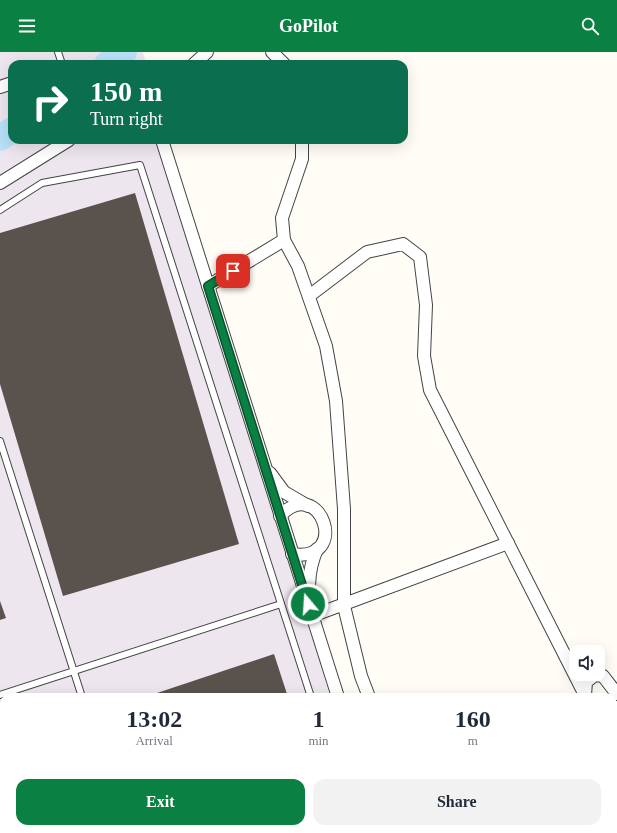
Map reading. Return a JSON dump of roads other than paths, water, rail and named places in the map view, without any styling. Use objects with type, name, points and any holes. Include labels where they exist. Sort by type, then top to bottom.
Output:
[{"type":"street","points":[[198,60],[207,52]]},
{"type":"street","points":[[272,52],[280,60]]},
{"type":"street","points":[[0,183],[63,144]]},
{"type":"street","points":[[163,144],[337,693]]},
{"type":"street","points":[[302,144],[302,159],[282,218],[284,240],[298,266],[326,346],[336,401],[344,509],[344,606],[361,676],[367,693]]},
{"type":"street","points":[[208,286],[284,240]]},
{"type":"street","points":[[309,296],[367,252],[403,244],[420,257],[426,305],[424,356],[430,390],[584,693]]},
{"type":"street","points":[[265,466],[284,492],[309,506],[322,517],[326,525],[326,534],[323,542],[312,561],[308,593],[312,616]]},
{"type":"street","points":[[280,516],[293,506],[309,506]]},
{"type":"street","points":[[312,616],[344,606],[508,543]]},
{"type":"street","points":[[292,554],[310,554],[318,549]]},
{"type":"street","points":[[586,693],[586,682],[595,676],[602,676],[616,693]]},
{"type":"lane","points":[[0,210],[42,183],[140,165],[310,693]]},
{"type":"lane","points":[[0,441],[81,693]]},
{"type":"lane","points":[[6,693],[73,670],[281,604]]},
{"type":"waterway","points":[[113,60],[124,52]]},
{"type":"waterway","points":[[0,138],[8,133]]}]
